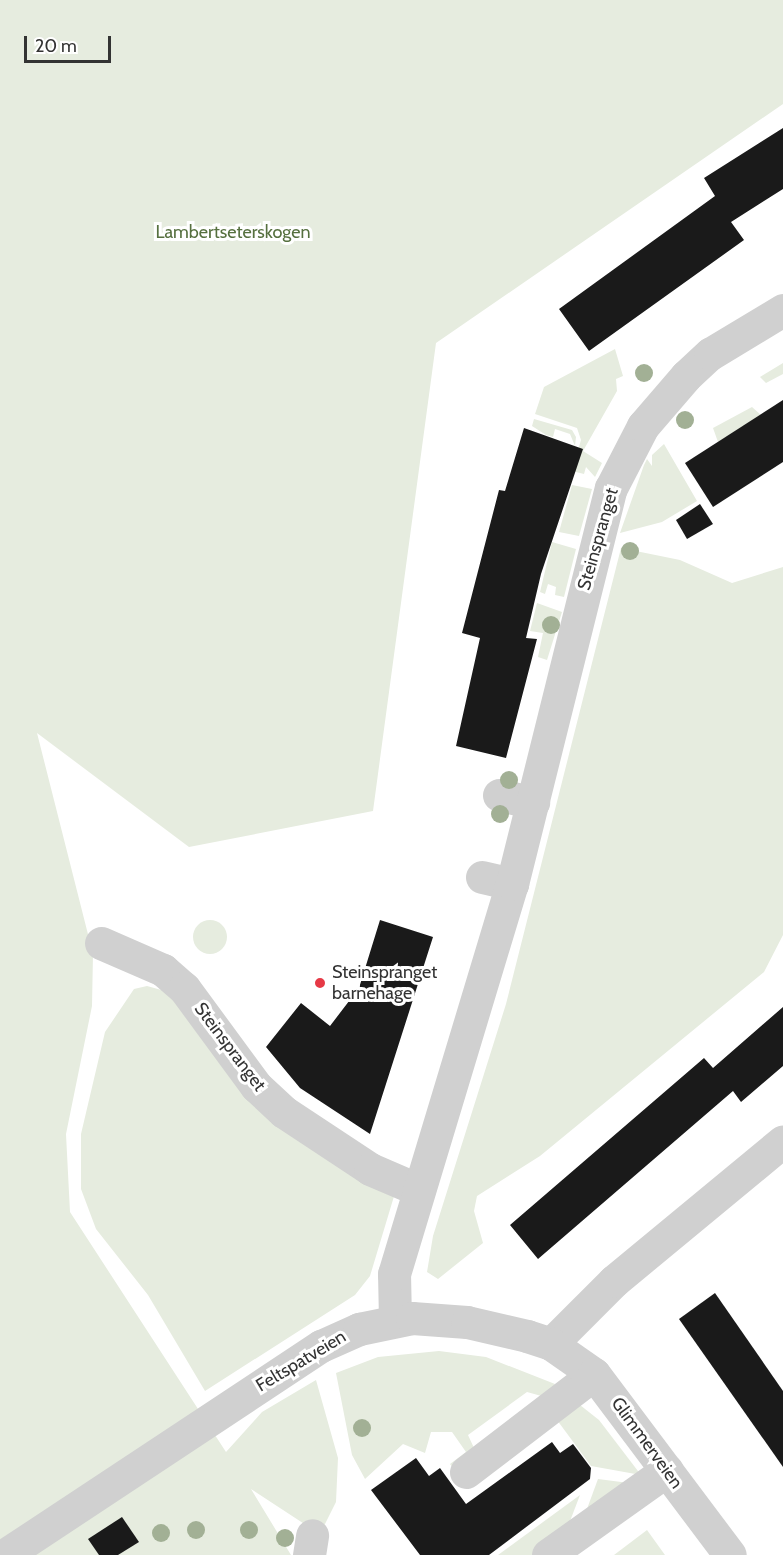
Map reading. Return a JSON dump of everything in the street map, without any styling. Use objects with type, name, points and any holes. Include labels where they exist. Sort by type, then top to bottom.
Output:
[{"type":"street","name":"Steinspranget","points":[[395,1320],[394,1274],[419,1190],[497,881],[533,802],[596,534],[632,444],[663,400],[710,354],[783,310]]},
{"type":"street","points":[[499,795],[533,802]]},
{"type":"street","name":"Steinspranget","points":[[101,944],[163,970],[183,988],[256,1086],[284,1112],[370,1168],[419,1190]]},
{"type":"street","points":[[551,1344],[608,1273],[783,1142]]},
{"type":"street","name":"Feltspatveien","points":[[4,1555],[321,1346],[395,1320],[467,1322],[551,1344]]},
{"type":"street","name":"Glimmerveien","points":[[551,1344],[594,1374],[730,1555]]},
{"type":"street","points":[[466,1472],[594,1374]]},
{"type":"street","points":[[548,1555],[667,1470]]},
{"type":"green space","name":"Lambertseterskogen","points":[[0,0],[783,0],[783,104],[436,343],[373,811],[189,847],[37,733],[93,954],[92,1006],[66,1134],[70,1212],[226,1452],[262,1412],[316,1380],[338,1458],[336,1502],[324,1526],[312,1529],[251,1489],[291,1555],[0,1555]]},
{"type":"green space","points":[[615,349],[623,376],[616,379],[617,391],[583,451],[602,463],[595,477],[586,467],[584,474],[572,471],[581,440],[577,428],[535,414],[544,387]]},
{"type":"green space","points":[[783,363],[783,374],[766,383],[760,377]]},
{"type":"green space","points":[[752,407],[761,415],[718,442],[713,428]]},
{"type":"green space","points":[[534,419],[572,430],[576,437],[575,446],[570,434],[555,429],[553,437],[546,435],[532,426]]},
{"type":"green space","points":[[664,444],[697,501],[662,522],[620,533],[644,465],[647,459],[652,466],[652,455]]},
{"type":"green space","points":[[572,485],[592,489],[579,536],[559,532]]},
{"type":"green space","points":[[552,542],[576,549],[564,597],[555,595],[556,587],[548,584],[545,594],[540,592]]},
{"type":"green space","points":[[621,548],[680,560],[732,583],[783,567],[783,935],[764,972],[540,1156],[477,1196],[474,1211],[483,1243],[438,1279],[427,1272],[433,1236],[506,1004]]},
{"type":"green space","points":[[537,603],[562,612],[547,660],[538,657],[543,633],[530,631]]},
{"type":"green space","points":[[210,920],[222,925],[227,937],[222,949],[210,954],[198,949],[193,937],[198,925]]},
{"type":"green space","points":[[147,986],[165,991],[395,1193],[370,1276],[355,1295],[205,1391],[148,1295],[96,1229],[81,1189],[81,1134],[105,1032],[134,989]]},
{"type":"green space","points":[[439,1351],[486,1357],[555,1384],[545,1397],[527,1392],[468,1435],[474,1448],[453,1468],[450,1464],[466,1452],[452,1432],[431,1432],[425,1453],[403,1444],[365,1479],[352,1455],[336,1373],[378,1357]]},
{"type":"green space","points":[[580,1405],[599,1420],[641,1475],[591,1466],[557,1420]]},
{"type":"green space","points":[[598,1479],[629,1483],[584,1517]]},
{"type":"green space","points":[[580,1495],[567,1529],[532,1555],[498,1555]]},
{"type":"green space","points":[[647,1530],[665,1555],[614,1555]]},
{"type":"building","points":[[783,128],[783,189],[731,222],[744,240],[589,351],[559,309],[715,196],[704,178]]},
{"type":"building","points":[[783,400],[783,462],[713,507],[685,463]]},
{"type":"building","points":[[524,428],[583,449],[541,574],[526,638],[537,639],[506,758],[456,746],[480,638],[462,633],[499,490],[505,491]]},
{"type":"building","points":[[700,504],[713,524],[687,539],[676,520]]},
{"type":"building","points":[[380,920],[433,937],[370,1134],[300,1088],[266,1047],[301,1003],[330,1026],[359,988]]},
{"type":"building","points":[[783,1007],[783,1066],[741,1102],[733,1091],[538,1259],[510,1225],[704,1058],[713,1068]]},
{"type":"building","points":[[715,1293],[783,1391],[783,1467],[679,1319]]},
{"type":"building","points":[[552,1442],[560,1453],[573,1444],[591,1468],[590,1479],[489,1555],[420,1555],[371,1490],[416,1458],[429,1476],[440,1468],[466,1504]]},
{"type":"building","points":[[122,1517],[139,1542],[118,1555],[99,1555],[88,1539]]},
{"type":"place","name":"Steinspranget barnehage","points":[[320,983]]}]
